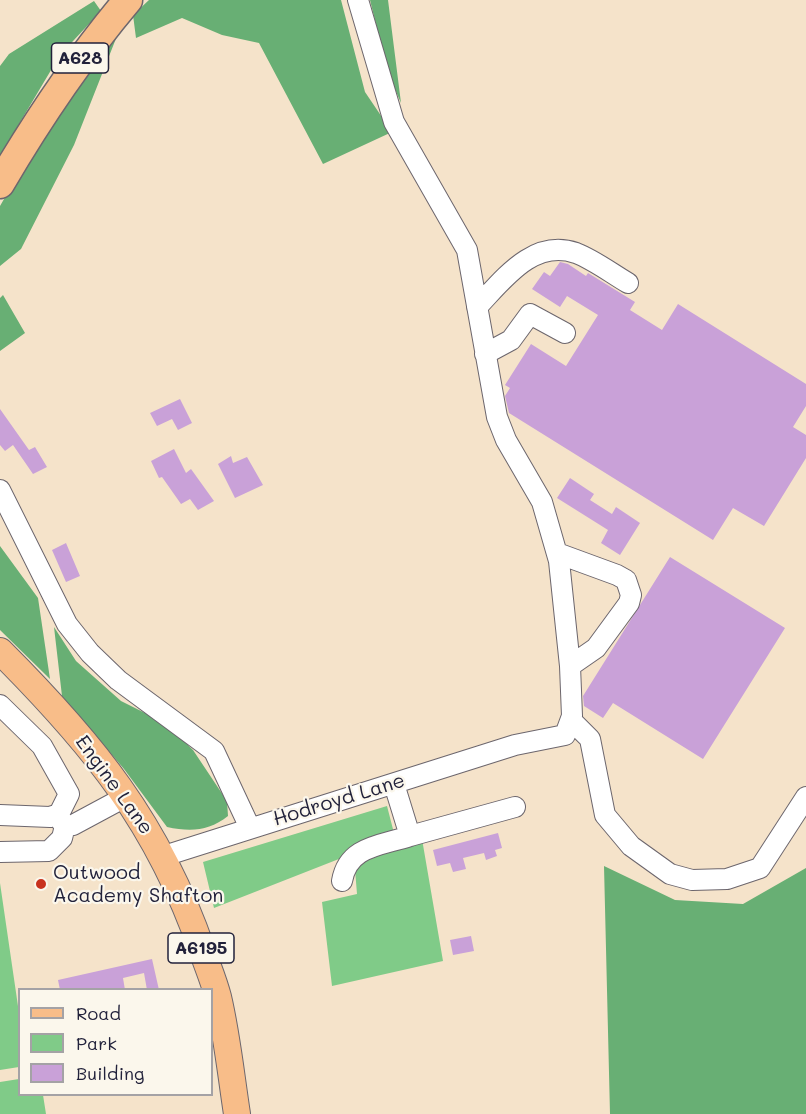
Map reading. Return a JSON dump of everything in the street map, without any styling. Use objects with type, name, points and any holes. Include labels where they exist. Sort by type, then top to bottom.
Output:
[{"type":"highway","name":"A628","points":[[0,184],[38,120],[76,64],[128,0]]},
{"type":"main road","name":"Engine Lane","points":[[0,651],[56,707],[127,796],[164,856],[189,913],[218,997],[237,1114]]},
{"type":"street","points":[[358,0],[394,122],[467,250],[496,417],[506,440],[542,502],[557,553],[570,666],[571,720],[590,739],[605,815],[631,846],[670,874],[692,880],[727,879],[760,868],[806,797]]},
{"type":"street","points":[[477,307],[520,263],[551,251],[578,254],[628,283]]},
{"type":"street","points":[[485,354],[511,340],[530,315],[565,333]]},
{"type":"street","points":[[0,490],[67,624],[90,653],[118,680],[214,751],[250,828]]},
{"type":"street","points":[[557,553],[626,580],[631,595],[629,603],[596,648],[570,666]]},
{"type":"street","points":[[0,705],[42,746],[69,794],[61,820],[62,838],[49,851],[0,852]]},
{"type":"street","name":"Hodroyd Lane","points":[[164,856],[515,745],[565,735],[571,720]]},
{"type":"street","points":[[394,784],[410,836]]},
{"type":"street","points":[[0,815],[50,817],[73,825],[127,796]]},
{"type":"street","points":[[342,881],[345,866],[355,854],[515,807]]},
{"type":"green space","points":[[149,0],[341,0],[365,92],[392,132],[323,164],[259,43],[222,35],[182,18],[136,38],[133,15]]},
{"type":"green space","points":[[370,0],[388,0],[401,103],[388,73]]},
{"type":"green space","points":[[94,1],[101,11],[60,55],[0,156],[0,66],[9,54]]},
{"type":"green space","points":[[117,36],[74,145],[21,249],[0,266],[0,206],[46,126]]},
{"type":"green space","points":[[3,295],[25,333],[0,351],[0,298]]},
{"type":"green space","points":[[0,546],[38,598],[50,679],[0,630]]},
{"type":"green space","points":[[54,627],[76,661],[121,701],[165,723],[193,750],[227,801],[228,816],[214,825],[199,829],[184,830],[167,827],[124,769],[62,696]]},
{"type":"green space","points":[[387,806],[395,837],[214,908],[203,862]]},
{"type":"green space","points":[[422,839],[443,961],[332,986],[322,902],[357,894],[354,857]]},
{"type":"green space","points":[[604,866],[675,900],[743,904],[806,868],[806,1114],[610,1114]]},
{"type":"green space","points":[[0,883],[18,1006],[18,1067],[0,1070]]},
{"type":"green space","points":[[18,1079],[18,1096],[43,1096],[46,1114],[0,1114],[0,1082]]},
{"type":"building","points":[[560,262],[568,264],[586,276],[588,273],[635,302],[630,310],[662,330],[678,304],[806,384],[806,406],[793,427],[806,435],[806,458],[764,526],[733,508],[713,540],[509,413],[505,396],[510,388],[505,385],[531,344],[566,366],[598,315],[567,296],[560,307],[532,289],[544,272],[550,276]]},
{"type":"building","points":[[180,399],[192,423],[178,430],[172,419],[157,426],[150,413]]},
{"type":"building","points":[[0,409],[29,450],[35,447],[47,467],[33,474],[13,445],[5,451],[0,445]]},
{"type":"building","points":[[174,449],[186,473],[191,469],[214,501],[198,510],[190,499],[181,504],[162,477],[159,478],[151,461]]},
{"type":"building","points":[[231,456],[233,463],[247,457],[263,485],[235,498],[218,464]]},
{"type":"building","points":[[570,478],[594,494],[590,500],[612,514],[616,507],[640,523],[620,555],[601,543],[608,530],[557,498]]},
{"type":"building","points":[[66,543],[80,576],[66,582],[52,550]]},
{"type":"building","points":[[670,557],[785,628],[703,759],[613,703],[603,718],[584,706],[583,696]]},
{"type":"building","points":[[498,833],[502,848],[495,850],[497,856],[486,860],[484,853],[463,858],[466,869],[453,872],[450,863],[437,866],[433,850]]},
{"type":"building","points":[[471,936],[474,951],[453,955],[450,940]]},
{"type":"building","points":[[152,959],[159,988],[147,988],[144,973],[123,978],[125,988],[60,988],[58,980]]},
{"type":"place","name":"Outwood Academy Shafton","points":[[41,884]]}]
